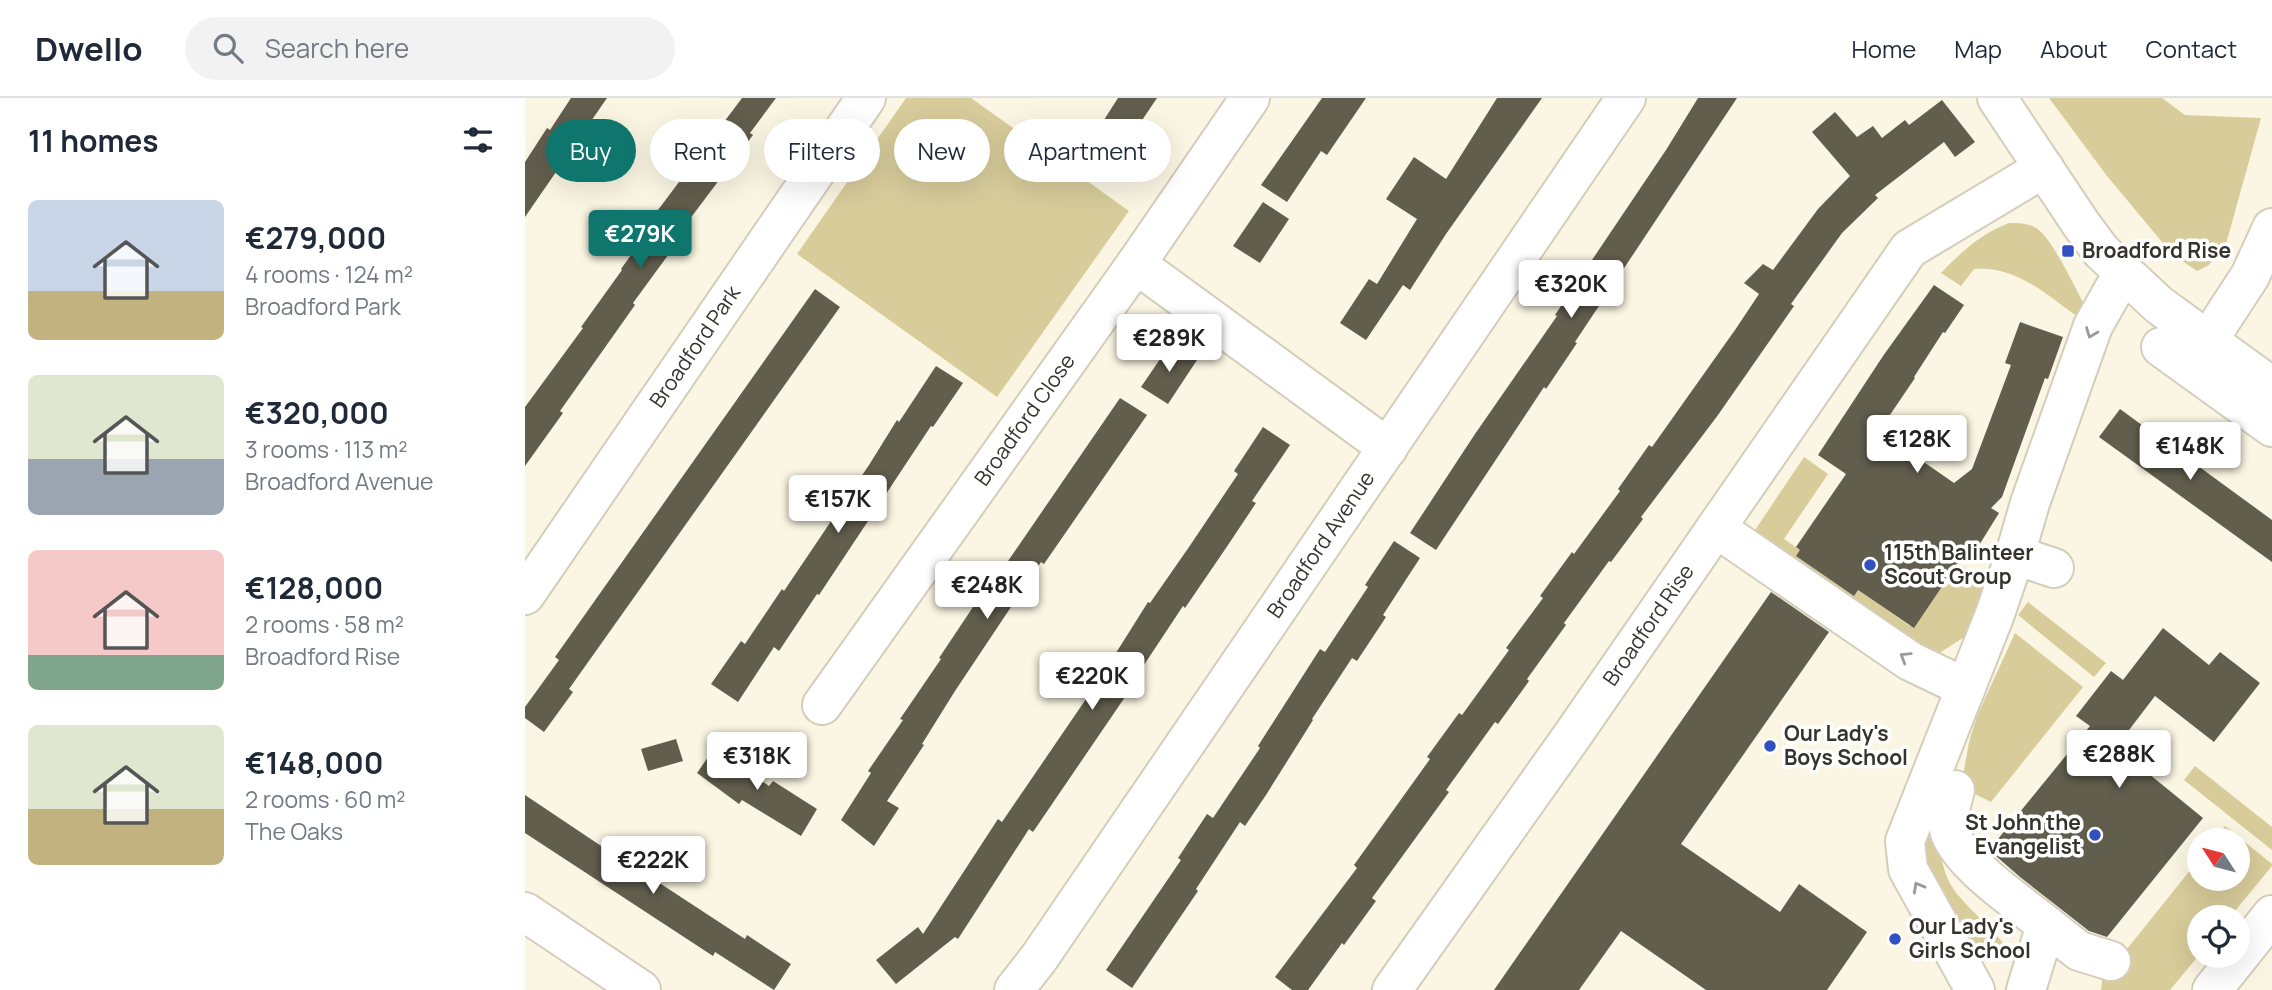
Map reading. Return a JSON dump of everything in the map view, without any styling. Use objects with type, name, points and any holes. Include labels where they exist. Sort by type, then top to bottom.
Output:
[{"type":"street","name":"Broadford Park","points":[[525,595],[866,98]]},
{"type":"street","name":"Broadford Close","points":[[822,705],[1251,98]]},
{"type":"street","name":"Broadford Avenue","points":[[1014,990],[1039,958],[1626,98]]},
{"type":"street","points":[[1997,98],[2101,250],[2159,305],[2187,352],[2272,428]]},
{"type":"street","name":"Broadford Rise","points":[[1392,990],[1573,736],[1909,249],[2044,168]]},
{"type":"street","points":[[2187,352],[2250,276],[2272,228]]},
{"type":"street","points":[[1136,264],[1388,448]]},
{"type":"street","points":[[1975,990],[1908,869],[1905,841],[2015,555],[2030,503],[2093,326],[2123,273]]},
{"type":"street","points":[[2187,352],[2272,387]]},
{"type":"street","points":[[1716,528],[1910,661],[1966,688]]},
{"type":"street","points":[[2015,555],[2054,568]]},
{"type":"street","points":[[1955,790],[1949,832],[1979,871],[2079,951],[2111,961]]},
{"type":"street","points":[[525,912],[641,990]]},
{"type":"street","points":[[2211,990],[2272,915]]},
{"type":"street","points":[[2026,990],[2046,925]]},
{"type":"shaded area","points":[[906,98],[971,98],[1004,122],[1004,182],[1088,182],[1129,211],[997,397],[797,254],[847,182],[880,182],[880,135]]},
{"type":"shaded area","points":[[2049,98],[2162,98],[2185,115],[2261,118],[2226,244],[2209,265],[2197,271],[2172,254],[2107,176]]},
{"type":"shaded area","points":[[2009,223],[2033,226],[2049,242],[2086,308],[2082,320],[2032,284],[2004,272],[1974,269],[1961,286],[1941,273],[1972,244]]},
{"type":"shaded area","points":[[1804,457],[1828,474],[1784,539],[1910,626],[1942,581],[1948,585],[1961,565],[1980,574],[1992,569],[1972,632],[1941,652],[1929,653],[1751,536]]},
{"type":"shaded area","points":[[2028,602],[2106,663],[2094,677],[2018,615]]},
{"type":"shaded area","points":[[2015,633],[2083,687],[1991,802],[1961,787],[1977,716]]},
{"type":"shaded area","points":[[2195,766],[2272,827],[2272,850],[2251,833],[2251,828],[2244,828],[2184,780]]},
{"type":"shaded area","points":[[1940,816],[1940,847],[1947,878],[1958,895],[2010,953],[1979,963],[1921,860],[1922,828]]},
{"type":"shaded area","points":[[2251,847],[2272,864],[2272,866],[2240,905],[2187,905],[2188,968],[2170,990],[2101,990],[2102,980],[2187,874],[2187,891],[2251,891]]},
{"type":"building","points":[[571,98],[607,98],[593,119],[557,119]]},
{"type":"building","points":[[742,98],[776,98],[750,133],[750,119],[726,119]]},
{"type":"building","points":[[1118,98],[1157,98],[1143,119],[1105,119]]},
{"type":"building","points":[[1322,98],[1366,98],[1327,155],[1321,151],[1287,202],[1261,185]]},
{"type":"building","points":[[1497,98],[1542,98],[1410,290],[1403,285],[1366,340],[1340,323],[1369,279],[1377,284],[1417,219],[1386,199],[1414,157],[1446,179]]},
{"type":"building","points":[[1698,98],[1737,98],[1575,342],[1577,343],[1546,389],[1544,387],[1436,550],[1410,533],[1557,316],[1555,315]]},
{"type":"building","points":[[1942,100],[1975,142],[1955,157],[1944,142],[1875,195],[1878,198],[1842,233],[1791,304],[1794,306],[1718,415],[1564,623],[1566,625],[1527,679],[1529,681],[1498,724],[1495,722],[1446,790],[1449,792],[1372,898],[1376,901],[1308,990],[1292,990],[1275,977],[1357,868],[1354,865],[1430,759],[1427,757],[1459,713],[1462,715],[1509,650],[1506,648],[1543,598],[1540,596],[1572,552],[1574,554],[1620,491],[1618,489],[1649,445],[1652,447],[1735,330],[1759,294],[1744,283],[1763,264],[1773,270],[1818,209],[1850,176],[1812,132],[1835,112],[1857,137],[1873,126],[1882,138],[1905,120],[1909,125]]},
{"type":"building","points":[[546,130],[546,182],[549,182],[525,217],[525,162]]},
{"type":"building","points":[[679,182],[718,182],[671,244],[674,247],[633,303],[635,305],[560,411],[563,413],[525,466],[525,407],[583,328],[581,327],[661,213],[658,210]]},
{"type":"building","points":[[1263,202],[1289,219],[1260,263],[1233,246]]},
{"type":"building","points":[[1934,285],[1964,305],[1945,333],[1943,332],[1879,431],[1954,483],[1972,469],[2011,365],[2005,363],[2020,322],[2063,337],[2048,379],[2045,378],[2002,497],[1991,508],[1999,513],[1973,555],[1966,551],[1914,628],[1858,590],[1854,596],[1796,556],[1800,550],[1796,547],[1846,474],[1818,455],[1883,356]]},
{"type":"building","points":[[815,289],[840,307],[569,689],[573,692],[544,732],[525,718],[525,707],[559,660],[555,657]]},
{"type":"building","points":[[1171,343],[1197,360],[1168,404],[1141,387]]},
{"type":"building","points":[[936,366],[963,383],[933,427],[931,426],[819,595],[817,594],[779,651],[774,647],[738,702],[711,684],[741,641],[745,644],[782,589],[784,591]]},
{"type":"building","points":[[1120,398],[1147,415],[1044,564],[1041,562],[955,691],[887,801],[899,808],[874,846],[841,820],[871,773],[868,771],[903,720],[900,719],[941,659],[939,658],[1003,562],[1006,564]]},
{"type":"building","points":[[2120,409],[2272,520],[2272,562],[2099,437]]},
{"type":"building","points":[[1263,427],[1290,445],[1252,501],[1256,503],[1185,608],[1183,606],[1138,674],[1140,675],[1033,832],[1029,829],[958,939],[955,937],[896,984],[876,960],[918,927],[923,934],[998,819],[1002,822],[1099,680],[1148,602],[1150,603],[1238,474],[1234,471]]},
{"type":"building","points":[[1394,541],[1420,558],[1383,615],[1386,617],[1357,661],[1352,658],[1266,795],[1245,826],[1240,822],[1196,889],[1198,891],[1132,988],[1106,970],[1181,860],[1178,858],[1207,814],[1213,818],[1260,748],[1258,746],[1320,649],[1325,652],[1368,587],[1365,585]]},
{"type":"building","points":[[1771,592],[1829,632],[1681,844],[1780,912],[1799,884],[1867,932],[1827,990],[1706,990],[1621,931],[1579,990],[1494,990]]},
{"type":"building","name":"St John the Evangelist","points":[[2163,628],[2209,665],[2220,652],[2260,683],[2214,742],[2155,696],[2116,747],[2203,818],[2195,828],[2187,828],[2187,838],[2107,937],[2089,931],[1989,850],[2090,726],[2076,716],[2111,671],[2123,680]]},
{"type":"building","points":[[676,739],[683,761],[648,771],[641,749]]},
{"type":"building","points":[[715,747],[769,786],[773,781],[817,809],[801,836],[742,800],[739,804],[697,773]]},
{"type":"building","points":[[525,795],[745,939],[747,935],[791,964],[774,990],[715,952],[713,956],[525,833]]},
{"type":"place","name":"Broadford Rise","points":[[2068,251]]},
{"type":"place","name":"115th Balinteer Scout Group","points":[[1870,565]]},
{"type":"place","name":"Our Lady's Boys School","points":[[1770,746]]},
{"type":"place","name":"St John the Evangelist","points":[[2095,835]]},
{"type":"place","name":"Our Lady's Girls School","points":[[1895,939]]}]
